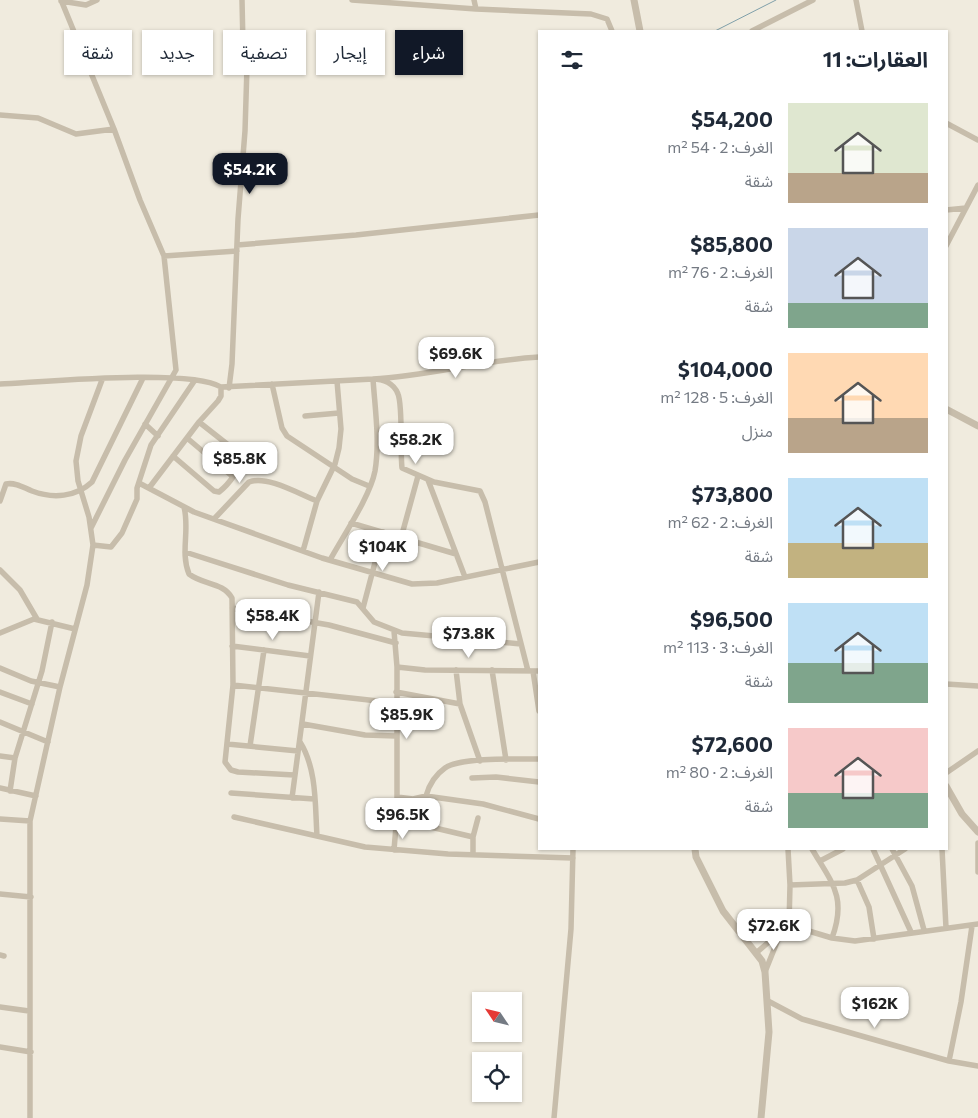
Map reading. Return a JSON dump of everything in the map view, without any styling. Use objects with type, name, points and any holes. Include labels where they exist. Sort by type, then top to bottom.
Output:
[{"type":"street","points":[[61,0],[86,5],[97,0]]},
{"type":"street","points":[[61,0],[164,256],[176,370],[145,424],[91,528]]},
{"type":"street","points":[[229,388],[232,364],[247,67],[242,45],[242,0]]},
{"type":"street","points":[[352,0],[599,15],[607,19],[612,30]]},
{"type":"street","points":[[474,0],[476,9]]},
{"type":"street","points":[[634,0],[640,30]]},
{"type":"street","points":[[754,30],[813,0]]},
{"type":"street","points":[[856,0],[862,30]]},
{"type":"street","points":[[0,115],[38,118],[76,134],[114,129]]},
{"type":"street","points":[[948,124],[978,140]]},
{"type":"street","points":[[948,242],[978,184]]},
{"type":"street","points":[[948,210],[966,208]]},
{"type":"street","points":[[238,244],[356,235],[538,215]]},
{"type":"street","points":[[164,256],[237,252]]},
{"type":"street","points":[[0,384],[171,378],[212,382],[221,387],[229,388],[409,377],[506,359],[538,357]]},
{"type":"street","points":[[0,501],[6,484],[12,482],[35,492],[51,496],[80,491],[92,482],[143,378]]},
{"type":"street","points":[[373,379],[386,381],[393,385],[398,393],[402,468],[428,480],[480,491],[485,502],[521,644],[533,671],[538,704]]},
{"type":"street","points":[[330,560],[374,473],[377,448],[373,379]]},
{"type":"street","points":[[30,1118],[30,821],[60,687],[87,585],[93,545],[91,528],[80,491],[76,461],[81,436],[102,380]]},
{"type":"street","points":[[93,545],[111,547],[117,541],[137,499],[139,483],[151,445],[195,380]]},
{"type":"street","points":[[303,551],[317,501],[333,467],[339,448],[340,413],[337,381]]},
{"type":"street","points":[[272,384],[282,428],[287,436],[333,467],[369,486]]},
{"type":"street","points":[[149,488],[199,422],[218,401],[221,396],[221,387]]},
{"type":"street","points":[[948,410],[978,426]]},
{"type":"street","points":[[305,416],[340,413]]},
{"type":"street","points":[[173,456],[214,491],[219,492],[224,488],[240,464],[241,455],[199,422]]},
{"type":"street","points":[[145,424],[158,436]]},
{"type":"street","points":[[187,438],[232,476]]},
{"type":"street","points":[[401,538],[418,476]]},
{"type":"street","points":[[214,519],[249,482],[256,479],[267,481],[317,501]]},
{"type":"street","points":[[428,480],[465,577]]},
{"type":"street","points":[[139,483],[184,508],[303,551],[412,584],[437,583],[538,562]]},
{"type":"street","points":[[184,508],[188,524],[185,552],[189,574],[195,579],[228,591],[232,598],[233,685],[225,762],[230,770],[294,775]]},
{"type":"street","points":[[350,523],[456,554]]},
{"type":"street","points":[[363,608],[383,532]]},
{"type":"street","points":[[185,552],[288,585],[357,602],[374,622],[394,631],[441,638],[521,644]]},
{"type":"street","points":[[0,570],[20,590],[37,619]]},
{"type":"street","points":[[292,798],[319,592]]},
{"type":"street","points":[[232,608],[315,622],[396,643]]},
{"type":"street","points":[[0,632],[37,619],[75,629]]},
{"type":"street","points":[[10,791],[15,758],[39,683],[52,622]]},
{"type":"street","points":[[394,631],[397,667],[397,819],[394,850]]},
{"type":"street","points":[[232,646],[310,656]]},
{"type":"street","points":[[250,746],[264,650]]},
{"type":"street","points":[[397,667],[425,670],[533,671]]},
{"type":"street","points":[[0,668],[39,683],[60,687]]},
{"type":"street","points":[[456,670],[460,704],[480,761]]},
{"type":"street","points":[[492,670],[506,760]]},
{"type":"street","points":[[948,684],[978,686]]},
{"type":"street","points":[[233,685],[396,703]]},
{"type":"street","points":[[0,692],[32,704]]},
{"type":"street","points":[[396,692],[460,704]]},
{"type":"street","points":[[0,722],[48,742]]},
{"type":"street","points":[[303,724],[365,735],[396,736]]},
{"type":"street","points":[[300,742],[308,754],[312,772],[317,836]]},
{"type":"street","points":[[227,744],[298,751]]},
{"type":"street","points":[[948,772],[978,751]]},
{"type":"street","points":[[0,756],[15,758]]},
{"type":"street","points":[[426,796],[429,786],[447,766],[480,761],[538,759]]},
{"type":"street","points":[[472,778],[496,777],[538,782]]},
{"type":"street","points":[[0,788],[36,796]]},
{"type":"street","points":[[948,790],[962,814],[978,832]]},
{"type":"street","points":[[230,793],[314,800]]},
{"type":"street","points":[[397,797],[413,799],[426,796],[483,804],[538,819]]},
{"type":"street","points":[[234,817],[365,847],[572,858]]},
{"type":"street","points":[[472,854],[472,837],[478,818]]},
{"type":"street","points":[[0,819],[30,821]]},
{"type":"street","points":[[397,819],[472,837]]},
{"type":"street","points":[[978,843],[978,869]]},
{"type":"street","points":[[554,1118],[571,929],[573,850]]},
{"type":"street","points":[[694,850],[723,911],[756,954],[765,972],[769,1032],[761,1118]]},
{"type":"street","points":[[788,850],[789,924]]},
{"type":"street","points":[[813,850],[835,885],[839,910],[832,938]]},
{"type":"street","points":[[820,861],[841,850]]},
{"type":"street","points":[[874,850],[911,932]]},
{"type":"street","points":[[942,850],[946,928]]},
{"type":"street","points":[[790,885],[835,885],[857,880],[881,864],[894,852],[912,886],[924,930]]},
{"type":"street","points":[[857,880],[869,907],[874,939]]},
{"type":"street","points":[[0,894],[31,897]]},
{"type":"street","points":[[756,954],[783,927],[789,924],[832,938],[855,941],[924,930],[975,925],[949,1061]]},
{"type":"street","points":[[765,972],[779,933]]},
{"type":"street","points":[[768,1001],[797,1017],[949,1061],[978,1066]]},
{"type":"street","points":[[0,1007],[29,1011]]},
{"type":"street","points":[[0,1047],[31,1052]]},
{"type":"waterway","points":[[717,30],[776,0]]}]
